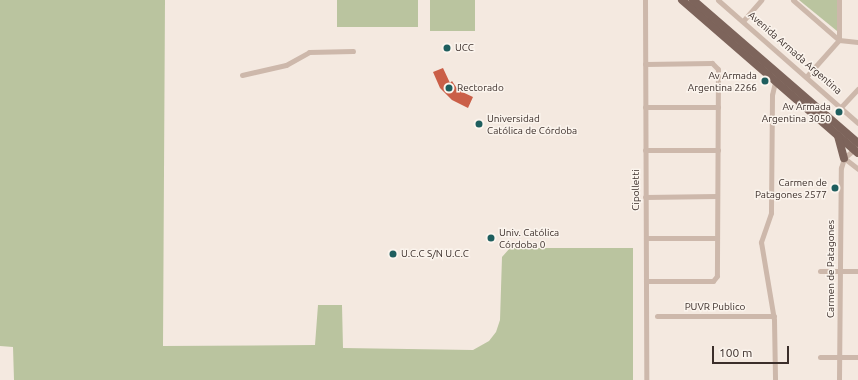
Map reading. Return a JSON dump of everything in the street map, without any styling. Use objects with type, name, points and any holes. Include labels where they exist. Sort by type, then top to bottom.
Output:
[{"type":"main road","points":[[682,0],[838,136],[857,148]]},
{"type":"main road","points":[[693,0],[857,148]]},
{"type":"main road","points":[[838,136],[844,158]]},
{"type":"street","name":"Cipolletti","points":[[645,0],[646,380]]},
{"type":"street","name":"Avenida Armada Argentina","points":[[718,0],[858,123]]},
{"type":"street","points":[[743,21],[761,0]]},
{"type":"street","points":[[793,0],[839,40],[858,42]]},
{"type":"street","points":[[806,77],[839,40],[839,0]]},
{"type":"street","points":[[242,75],[286,65],[309,52],[353,51]]},
{"type":"street","points":[[645,64],[716,65],[718,107],[717,238],[715,280],[646,280]]},
{"type":"street","points":[[775,82],[772,95],[771,213],[761,242],[774,316],[775,380]]},
{"type":"street","points":[[841,107],[858,89]]},
{"type":"street","points":[[645,107],[718,107]]},
{"type":"street","points":[[857,148],[844,158],[858,169]]},
{"type":"street","points":[[645,150],[718,150]]},
{"type":"street","name":"Carmen de Patagones","points":[[839,380],[841,168],[844,158]]},
{"type":"street","points":[[645,197],[717,196]]},
{"type":"street","points":[[646,238],[717,238]]},
{"type":"street","points":[[820,271],[858,271]]},
{"type":"street","name":"PUVR Publico","points":[[657,316],[774,316]]},
{"type":"street","points":[[820,357],[858,357]]},
{"type":"green space","points":[[0,0],[165,0],[163,346],[315,345],[318,305],[342,305],[343,348],[473,350],[489,341],[496,332],[500,320],[502,257],[510,248],[633,248],[633,380],[14,380],[13,347],[0,346]]},
{"type":"green space","points":[[337,0],[418,0],[418,27],[337,27]]},
{"type":"green space","points":[[430,0],[475,0],[475,31],[430,31]]},
{"type":"green space","points":[[799,0],[838,0],[837,31]]},
{"type":"building","name":"Rectorado","points":[[443,68],[450,83],[452,81],[458,90],[473,97],[468,108],[452,100],[440,88],[433,72]]},
{"type":"place","name":"UCC","points":[[447,48]]},
{"type":"place","name":"Av Armada Argentina 2266","points":[[765,81]]},
{"type":"place","name":"Rectorado","points":[[449,88]]},
{"type":"place","name":"Av Armada Argentina 3050","points":[[839,112]]},
{"type":"place","name":"Universidad Católica de Córdoba","points":[[479,124]]},
{"type":"place","name":"Carmen de Patagones 2577","points":[[835,188]]},
{"type":"place","name":"Univ. Católica Córdoba 0","points":[[491,238]]},
{"type":"place","name":"U.C.C S/N U.C.C","points":[[393,254]]}]
